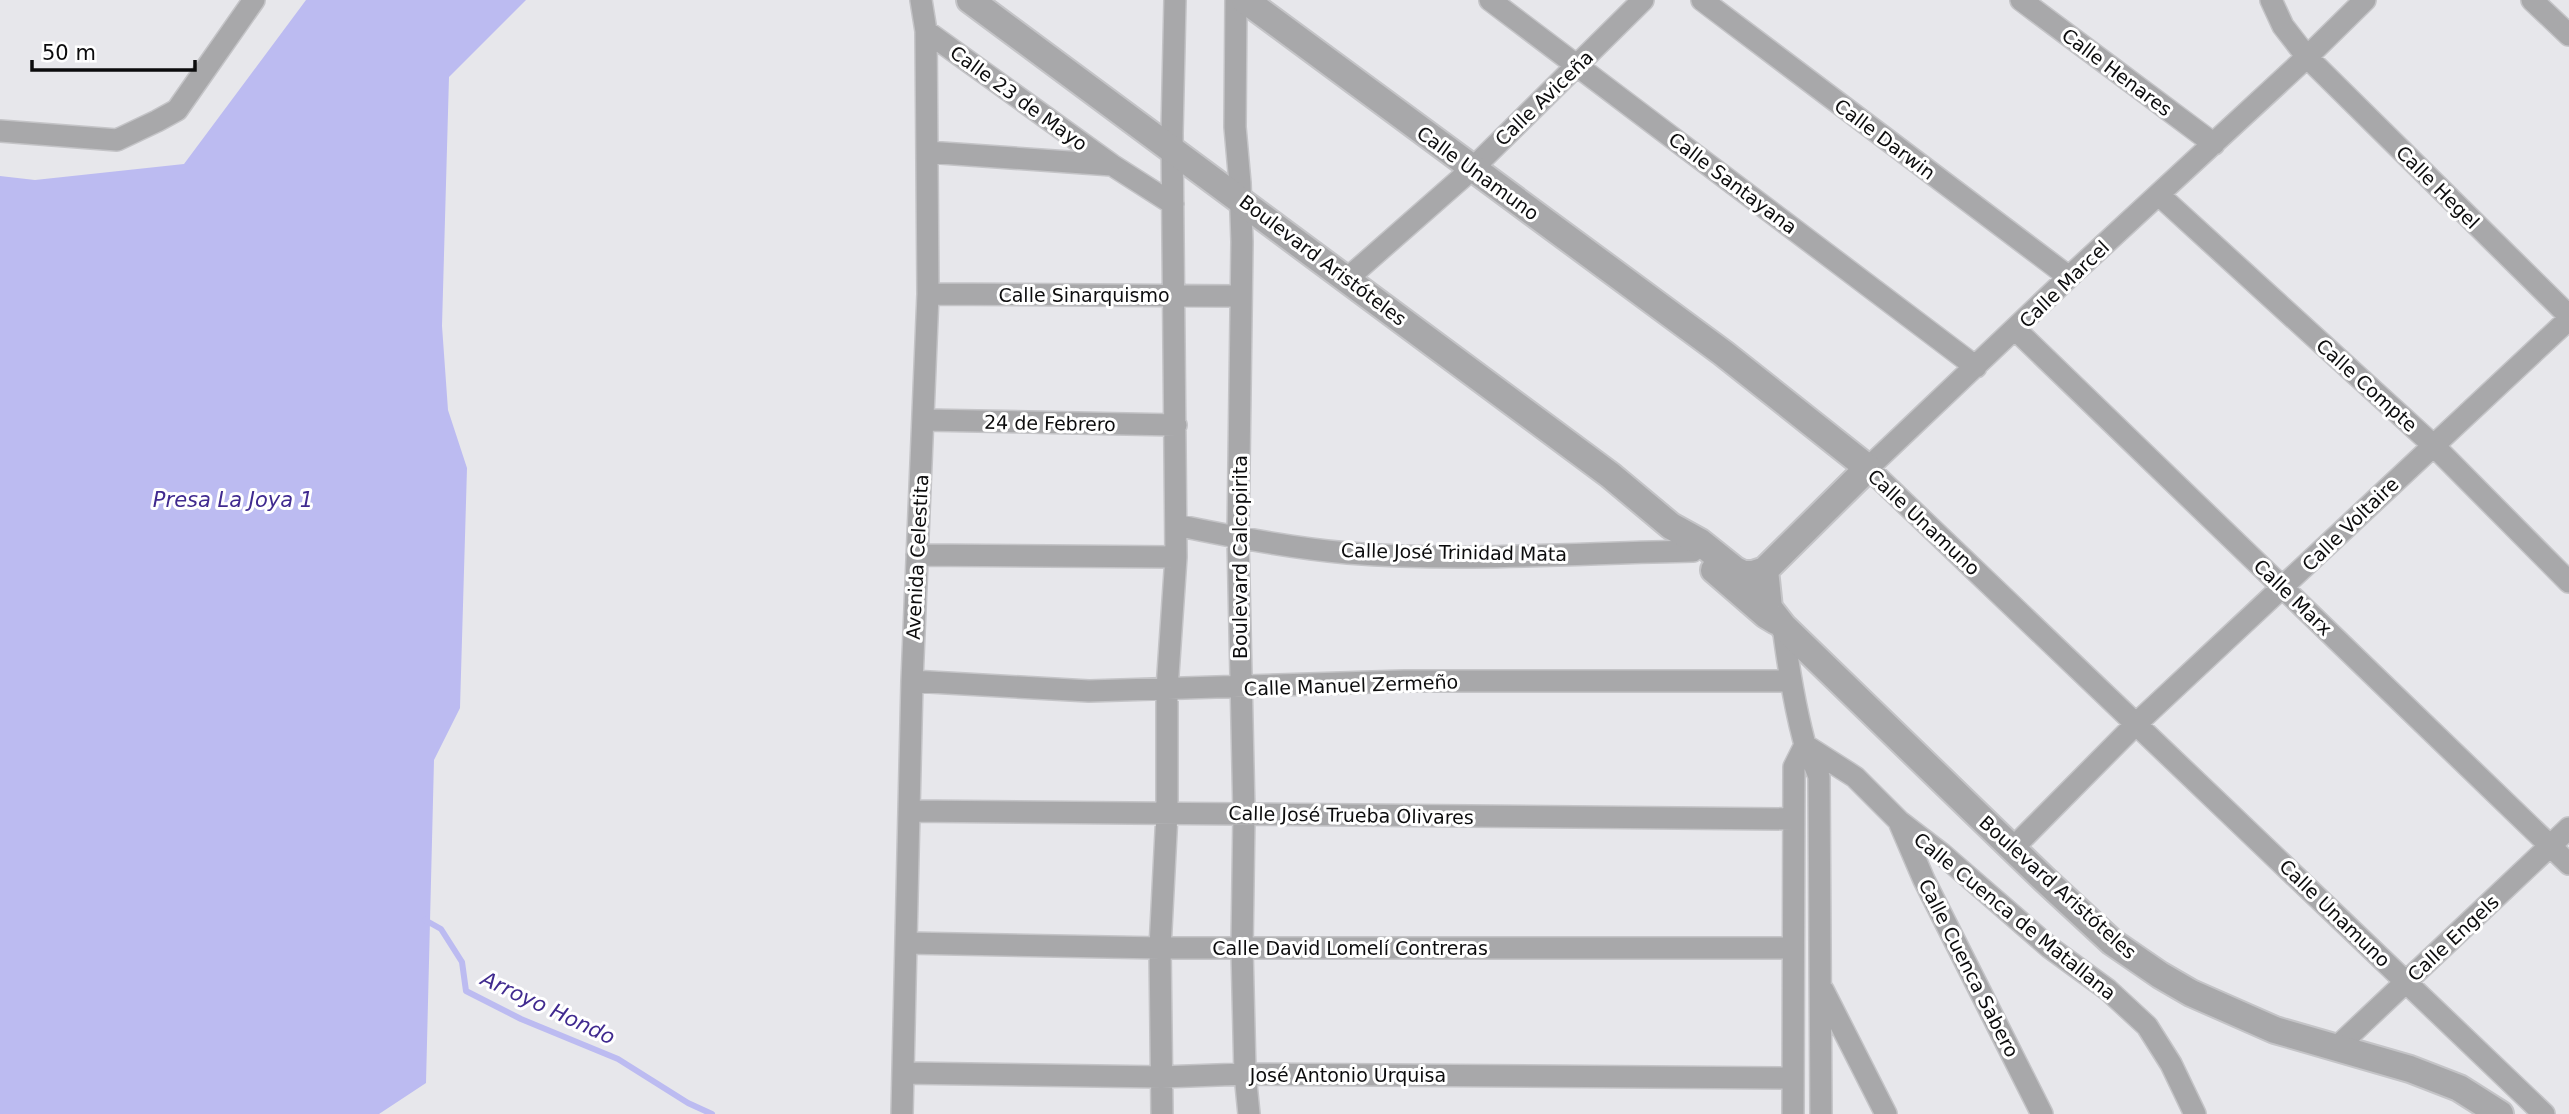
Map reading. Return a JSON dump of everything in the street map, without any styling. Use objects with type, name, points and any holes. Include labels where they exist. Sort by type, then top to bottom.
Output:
[{"type":"street","points":[[0,131],[117,140],[156,121],[177,110],[254,0]]},
{"type":"street","name":"Avenida Celestita","points":[[902,1114],[912,681],[928,295],[926,31],[921,0]]},
{"type":"street","name":"Boulevard Aristóteles","points":[[970,0],[1610,475],[1766,615],[1783,626]]},
{"type":"street","points":[[1162,1114],[1160,948],[1167,813],[1167,689],[1176,557],[1172,149],[1175,0]]},
{"type":"street","name":"Boulevard Calcopirita","points":[[1236,0],[1235,127],[1240,198],[1241,296],[1238,538],[1244,814],[1242,948],[1248,1114]]},
{"type":"street","name":"Calle Unamuno","points":[[1245,0],[1723,353],[1868,468],[2544,1114]]},
{"type":"street","name":"Calle Santayana","points":[[1490,0],[1976,367]]},
{"type":"street","name":"Calle Aviceña","points":[[1348,278],[1472,169],[1643,0]]},
{"type":"street","name":"Calle Darwin","points":[[1702,0],[2069,277]]},
{"type":"street","name":"Calle Henares","points":[[2021,0],[2214,144]]},
{"type":"street","name":"Calle Hegel","points":[[2271,0],[2283,26],[2307,57],[2569,317]]},
{"type":"street","name":"Calle Marcel","points":[[1765,570],[2069,277],[2365,0]]},
{"type":"street","points":[[2532,0],[2569,35]]},
{"type":"street","name":"Calle 23 de Mayo","points":[[926,31],[1112,165],[1173,204]]},
{"type":"street","name":"Calle 23 de Mayo","points":[[927,152],[1112,165]]},
{"type":"street","name":"Calle Compte","points":[[2159,195],[2433,445],[2569,582]]},
{"type":"street","name":"Calle Sinarquismo","points":[[928,295],[1241,296]]},
{"type":"street","name":"Calle Voltaire","points":[[2012,849],[2137,723],[2569,317]]},
{"type":"street","name":"Calle Marx","points":[[2016,330],[2569,864]]},
{"type":"street","name":"24 de Febrero","points":[[924,420],[1176,425]]},
{"type":"street","name":"Calle José Trinidad Mata","points":[[1176,525],[1238,538],[1349,553],[1414,556],[1693,551]]},
{"type":"street","name":"Boulevard Aristóteles","points":[[1671,527],[1700,542],[1743,574],[1765,570],[1769,608],[1783,626],[2012,849],[2112,942],[2191,993],[2275,1030],[2410,1069],[2459,1088],[2500,1114]]},
{"type":"street","points":[[917,555],[1176,557]]},
{"type":"street","points":[[1783,626],[1790,681],[1805,745],[1819,776],[1821,1114]]},
{"type":"street","name":"Calle Manuel Zermeño","points":[[912,681],[1089,691],[1404,681],[1790,681]]},
{"type":"street","points":[[1793,1114],[1794,767],[1805,745]]},
{"type":"street","name":"Calle Cuenca de Matallana","points":[[1805,745],[1855,777],[1899,821],[1942,854],[2049,947],[2108,990],[2147,1027],[2171,1065],[2195,1114]]},
{"type":"street","name":"Calle José Trueba Olivares","points":[[909,811],[1793,820]]},
{"type":"street","name":"Calle Cuenca Sabero","points":[[1899,821],[1924,880],[2042,1114]]},
{"type":"street","name":"Calle Engels","points":[[2336,1048],[2569,828]]},
{"type":"street","name":"Calle David Lomelí Contreras","points":[[908,943],[1160,948],[1793,948]]},
{"type":"street","points":[[1820,985],[1886,1114]]},
{"type":"street","name":"José Antonio Urquisa","points":[[904,1073],[1162,1077],[1245,1074],[1793,1078]]},
{"type":"water","name":"Presa La Joya 1","points":[[306,0],[526,0],[449,77],[442,326],[448,410],[467,468],[460,708],[434,760],[426,1083],[379,1114],[0,1114],[0,176],[35,180],[184,164]]},
{"type":"waterway","name":"Arroyo Hondo","points":[[425,920],[441,929],[462,962],[466,991],[521,1019],[618,1059],[688,1103],[712,1114]]}]
